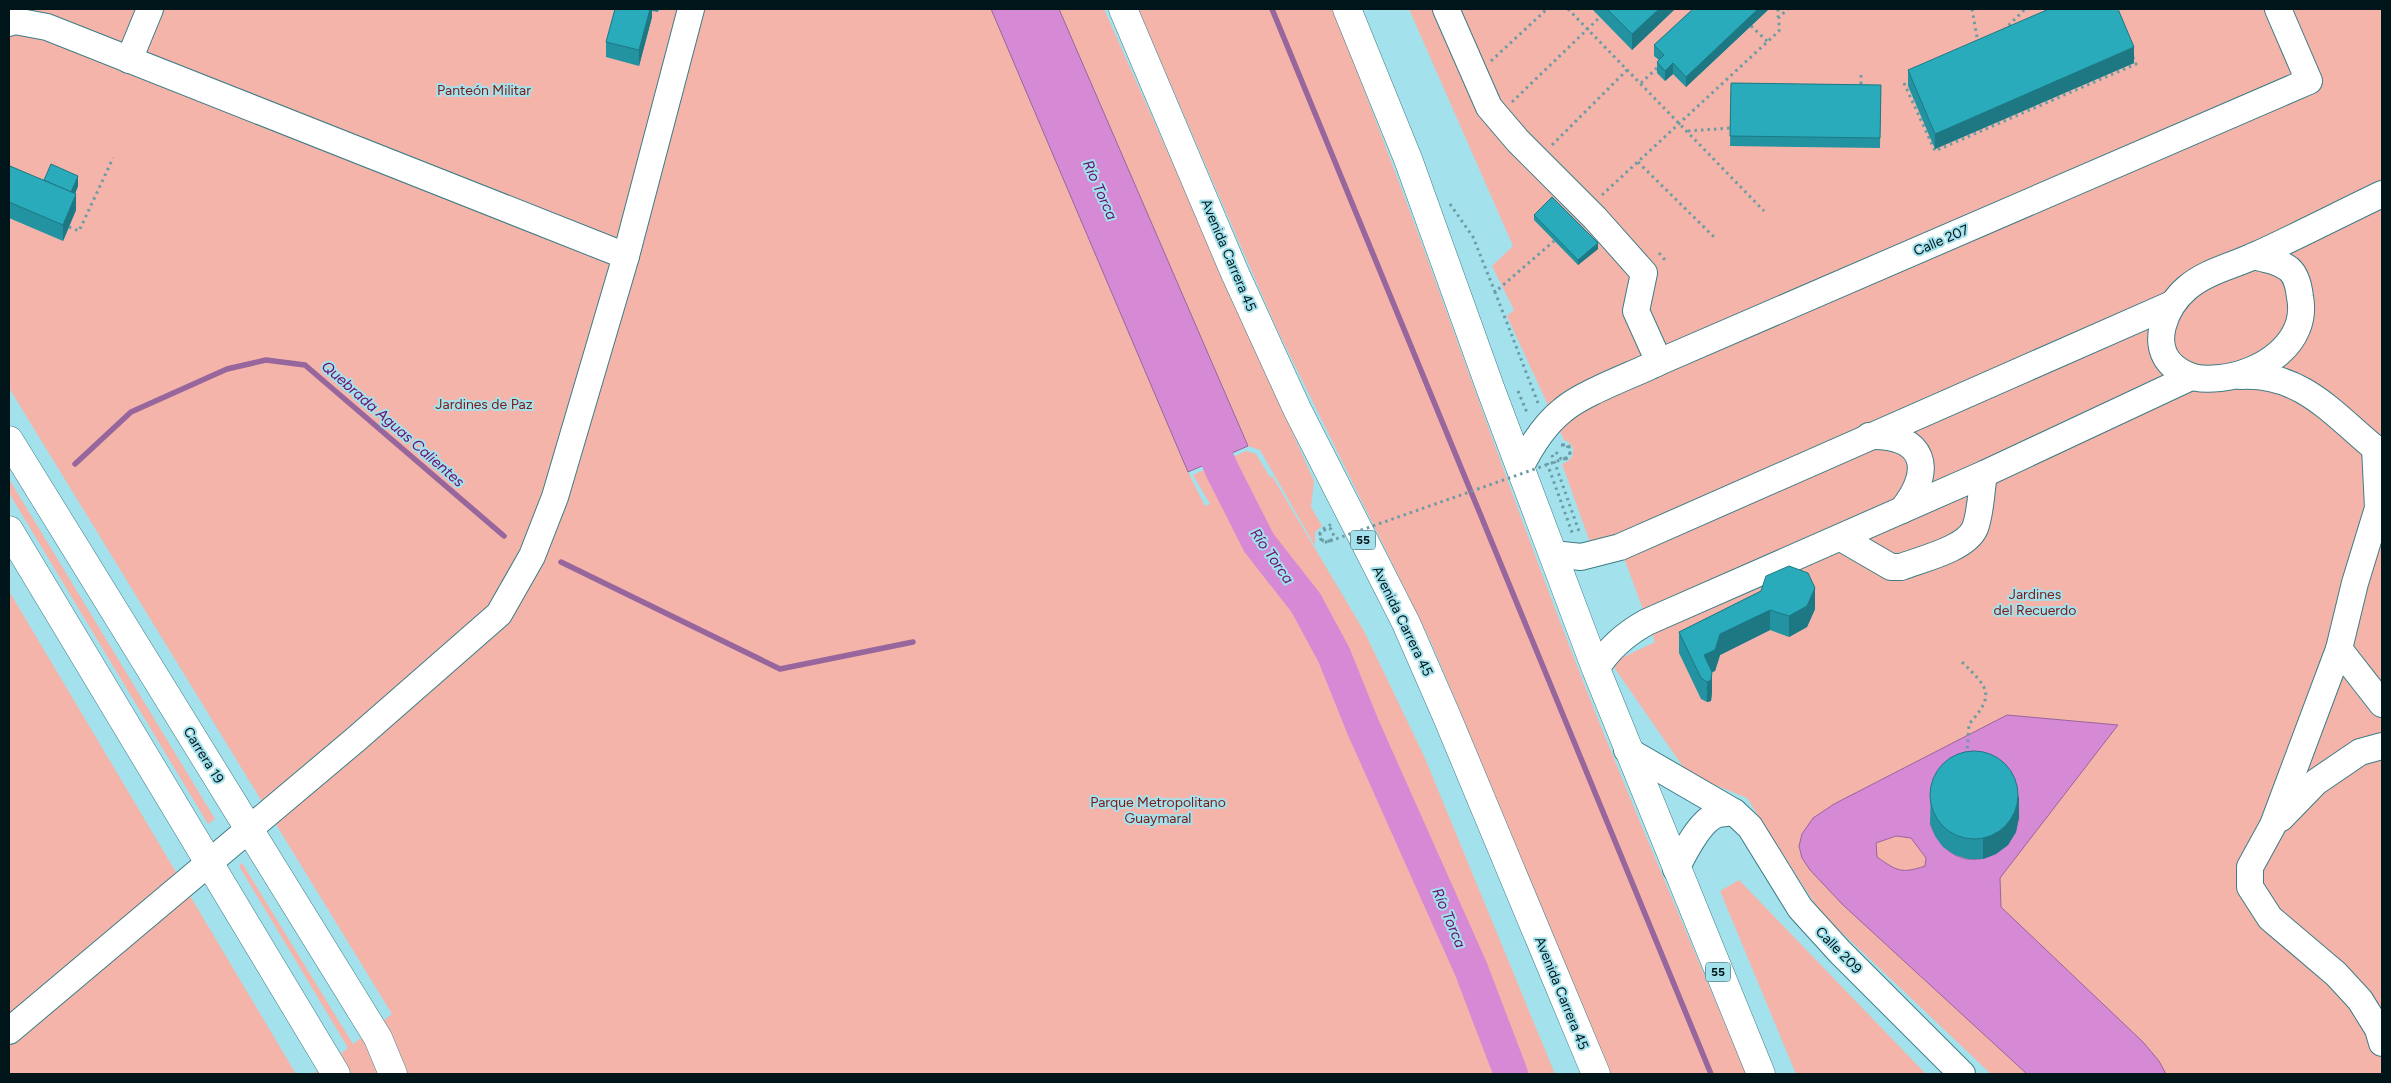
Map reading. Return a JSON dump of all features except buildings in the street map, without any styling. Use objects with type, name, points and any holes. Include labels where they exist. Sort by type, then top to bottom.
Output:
[{"type":"main road","name":"Avenida Carrera 45","points":[[1123,9],[1234,271],[1297,409],[1410,631],[1596,1074]]},
{"type":"main road","name":"55","points":[[1347,9],[1408,159],[1520,468],[1627,750],[1761,1074]]},
{"type":"main road","name":"Carrera 19","points":[[9,440],[378,1038],[393,1074]]},
{"type":"main road","points":[[9,530],[336,1074]]},
{"type":"street","points":[[129,60],[150,9]]},
{"type":"street","points":[[9,1031],[476,637],[499,614],[532,556],[555,497],[626,256],[691,9]]},
{"type":"street","points":[[1446,9],[1489,107],[1518,141],[1587,210],[1644,273],[1636,311],[1659,362]]},
{"type":"street","name":"Calle 207","points":[[1520,468],[1527,454],[1552,438],[1563,410],[1575,402],[1659,362],[2308,81],[2278,9]]},
{"type":"street","points":[[9,23],[15,21],[47,27],[626,256]]},
{"type":"street","points":[[2382,194],[2254,256],[2210,273],[2188,287],[2172,304],[2162,330],[2164,352],[2171,364],[2191,377],[2204,380],[2268,377],[2285,380],[2304,389],[2378,451],[2380,508],[2355,583],[2339,649],[2273,825],[2250,867],[2250,887],[2270,918],[2336,974],[2360,1000],[2378,1029],[2382,1043]]},
{"type":"street","points":[[2254,256],[2276,261],[2290,271],[2294,279],[2302,305],[2300,322],[2294,339],[2297,364],[2304,389]]},
{"type":"street","points":[[1553,554],[1588,556],[1620,547],[2172,304]]},
{"type":"street","points":[[2227,378],[2247,372],[2270,361],[2294,339]]},
{"type":"street","points":[[1596,669],[1605,654],[1618,642],[1648,622],[1841,538],[2191,377]]},
{"type":"street","points":[[1934,408],[1924,430],[1923,454],[1938,471],[1973,478]]},
{"type":"street","points":[[1869,436],[1888,436],[1900,439],[1911,445],[1918,456],[1922,470],[1920,482],[1915,494],[1902,510]]},
{"type":"street","points":[[1841,538],[1892,567],[1901,567],[1959,545],[1968,538],[1975,528],[1973,478]]},
{"type":"street","points":[[2339,649],[2382,704]]},
{"type":"street","points":[[2273,825],[2316,782],[2360,752],[2382,746]]},
{"type":"street","name":"Calle 209","points":[[1627,750],[1734,812],[1750,827],[1800,908],[1840,952],[1962,1074]]},
{"type":"street","points":[[1676,869],[1689,844],[1703,826],[1716,815],[1734,812]]},
{"type":"path","points":[[1486,66],[1547,9]]},
{"type":"path","points":[[1568,9],[1764,211]]},
{"type":"path","points":[[1587,210],[1779,31],[1778,9]]},
{"type":"path","points":[[1778,17],[1788,9]]},
{"type":"path","points":[[1972,9],[1979,49]]},
{"type":"path","points":[[1997,37],[2025,9]]},
{"type":"path","points":[[1507,108],[1600,17]]},
{"type":"path","points":[[1751,26],[1768,42]]},
{"type":"path","points":[[1904,82],[1935,151],[2136,64],[2132,54]]},
{"type":"path","points":[[1641,83],[1659,66],[1661,69]]},
{"type":"path","points":[[1548,149],[1627,70]]},
{"type":"path","points":[[1861,74],[1862,95]]},
{"type":"path","points":[[1688,131],[1730,128]]},
{"type":"path","points":[[69,227],[79,232],[113,158]]},
{"type":"path","points":[[1638,162],[1714,237]]},
{"type":"path","points":[[1554,241],[1495,292],[1552,438],[1588,556]]},
{"type":"path","points":[[1324,528],[1320,531],[1319,536],[1323,542],[1328,543],[1330,542],[1332,540],[1334,536],[1331,529],[1327,528],[1321,532],[1320,536],[1323,541],[1328,542],[1330,541],[1339,538],[1348,535],[1358,532],[1484,487],[1494,484],[1548,464],[1557,461],[1566,458],[1570,451],[1567,445],[1562,445],[1558,446],[1556,453],[1559,457],[1561,458],[1564,459],[1566,459],[1570,456],[1571,453],[1569,446],[1565,444],[1552,438]]},
{"type":"path","points":[[1962,662],[1979,679],[1986,695],[1985,704],[1969,724],[1967,756]]},
{"type":"green space","name":"Jardines de Paz","points":[[9,9],[991,9],[1188,472],[1205,506],[1210,504],[1193,475],[1246,451],[1256,454],[1270,477],[1272,476],[1364,631],[1424,756],[1555,1074],[313,1074],[348,1048],[239,866],[242,863],[353,1044],[392,1014],[9,388]]},
{"type":"green space","points":[[1059,9],[1104,9],[1314,481],[1311,507],[1322,526],[1315,532],[1315,546],[1260,450],[1248,446]]},
{"type":"green space","points":[[1138,9],[1332,9],[1400,184],[1529,538],[1596,714],[1746,1074],[1611,1074],[1432,644],[1276,327]]},
{"type":"green space","name":"Jardines del Recuerdo","points":[[1409,9],[2382,9],[2382,1074],[1991,1074],[1820,912],[1747,798],[1688,774],[1611,663],[1655,642],[1616,536],[1591,545],[1562,464],[1570,459],[1573,449],[1564,440],[1507,316],[1514,310],[1492,266],[1513,246]]},
{"type":"green space","points":[[9,479],[215,819],[208,824],[9,493]]},
{"type":"green space","points":[[9,591],[296,1074],[9,1074]]},
{"type":"green space","points":[[1739,880],[1926,1074],[1796,1074],[1720,891]]},
{"type":"water","points":[[991,9],[1059,9],[1248,446],[1188,472]]},
{"type":"water","points":[[2007,715],[2118,725],[2000,878],[2001,907],[2143,1042],[2159,1061],[2166,1074],[2027,1074],[1843,905],[1810,870],[1802,858],[1799,846],[1802,834],[1813,818],[1834,804]],"holes":[[[2019,817],[2012,835],[2002,848],[1990,856],[1976,859],[1962,858],[1949,851],[1938,840],[1930,823]],[[1896,836],[1911,838],[1926,858],[1925,866],[1910,870],[1900,870],[1877,857],[1876,843]]]},
{"type":"waterway","points":[[1272,9],[1711,1074]]},
{"type":"waterway","name":"Quebrada Aguas Calientes","points":[[75,464],[131,412],[227,369],[266,360],[305,365],[504,536]]},
{"type":"waterway","name":"Río Torca","points":[[1199,417],[1222,470],[1259,543],[1306,603],[1334,655],[1363,727],[1471,969],[1511,1074]]},
{"type":"waterway","name":"Quebrada Aguas Calientes","points":[[561,562],[780,669],[913,642]]},
{"type":"park label","name":"Panteón Militar","points":[[484,90]]},
{"type":"park label","name":"Parque Metropolitano Guaymaral","points":[[1158,810]]}]
